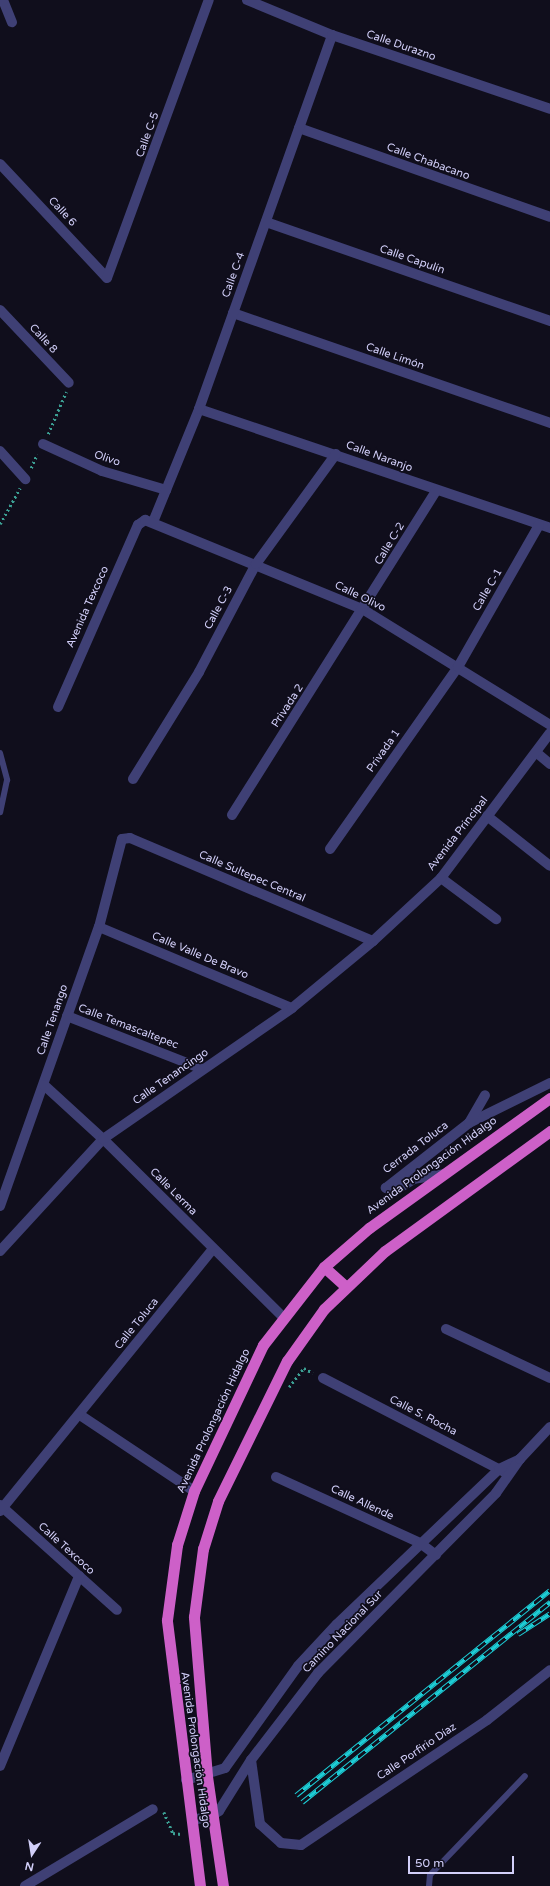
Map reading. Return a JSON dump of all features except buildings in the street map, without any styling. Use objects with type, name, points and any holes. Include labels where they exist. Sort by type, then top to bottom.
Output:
[{"type":"highway","name":"Avenida Prolongación Hidalgo","points":[[200,1886],[167,1620],[177,1545],[194,1491],[263,1345],[283,1317],[324,1267],[369,1228],[550,1098]]},
{"type":"highway","name":"Avenida Prolongación Hidalgo","points":[[223,1886],[207,1776],[194,1617],[203,1549],[218,1501],[284,1368],[305,1332],[346,1287],[385,1251],[550,1131]]},
{"type":"highway","points":[[324,1267],[346,1287]]},
{"type":"street","points":[[3,0],[12,22]]},
{"type":"street","name":"Calle C-5","points":[[107,278],[209,0]]},
{"type":"street","name":"Calle Durazno","points":[[247,0],[269,4],[332,35],[550,109]]},
{"type":"street","name":"Calle C-4","points":[[149,521],[166,490],[199,409],[332,35]]},
{"type":"street","name":"Calle Chabacano","points":[[299,128],[550,217]]},
{"type":"street","name":"Calle 6","points":[[0,164],[107,278]]},
{"type":"street","name":"Calle Capulín","points":[[266,222],[550,321]]},
{"type":"street","name":"Calle 8","points":[[0,310],[69,383]]},
{"type":"street","name":"Calle Limón","points":[[233,313],[550,423]]},
{"type":"street","name":"Calle Naranjo","points":[[199,409],[336,454],[436,491],[550,528]]},
{"type":"street","name":"Olivo","points":[[43,444],[102,471],[166,490]]},
{"type":"street","points":[[0,451],[25,478]]},
{"type":"street","name":"Calle C-3","points":[[133,780],[199,672],[256,564],[336,454]]},
{"type":"street","name":"Calle C-2","points":[[364,610],[436,491]]},
{"type":"street","name":"Calle Olivo","points":[[149,521],[364,610],[550,725]]},
{"type":"street","name":"Avenida Texcoco","points":[[58,707],[138,525],[149,521]]},
{"type":"street","name":"Calle C-1","points":[[458,667],[539,525]]},
{"type":"street","name":"Privada 2","points":[[232,815],[364,610]]},
{"type":"street","name":"Privada 1","points":[[330,849],[458,667]]},
{"type":"street","name":"Avenida Principal","points":[[373,941],[441,878],[487,816],[537,753],[550,733]]},
{"type":"street","points":[[537,753],[550,764]]},
{"type":"street","points":[[487,816],[550,866]]},
{"type":"street","name":"Calle Sultepec Central","points":[[122,839],[130,838],[373,941]]},
{"type":"street","name":"Calle Tenango","points":[[0,1206],[99,927],[122,839]]},
{"type":"street","points":[[441,878],[496,918]]},
{"type":"street","name":"Calle Valle De Bravo","points":[[99,927],[292,1008]]},
{"type":"street","name":"Calle Tenancingo","points":[[0,1251],[103,1139],[292,1008],[373,941]]},
{"type":"street","name":"Calle Temascaltepec","points":[[67,1016],[202,1069]]},
{"type":"street","points":[[469,1123],[550,1084]]},
{"type":"street","name":"Calle Lerma","points":[[44,1085],[103,1139],[283,1317]]},
{"type":"street","name":"Cerrada Toluca","points":[[445,1174],[414,1179],[394,1191],[386,1188],[469,1123],[485,1095]]},
{"type":"street","name":"Calle Toluca","points":[[1,1508],[80,1415],[213,1249]]},
{"type":"street","points":[[446,1329],[550,1378]]},
{"type":"street","name":"Calle S. Rocha","points":[[323,1378],[499,1468],[510,1477]]},
{"type":"street","points":[[80,1415],[194,1491]]},
{"type":"street","name":"Camino Nacional Sur","points":[[212,1816],[251,1760],[318,1673],[510,1477],[520,1460],[550,1427]]},
{"type":"street","name":"Camino Nacional Sur","points":[[186,1780],[207,1776],[225,1768],[298,1666],[420,1543],[499,1468],[520,1460]]},
{"type":"street","name":"Calle Allende","points":[[276,1477],[420,1543],[436,1554]]},
{"type":"street","name":"Calle Texcoco","points":[[1,1508],[117,1610]]},
{"type":"street","points":[[0,1766],[79,1576]]},
{"type":"street","name":"Calle Porfirio Díaz","points":[[251,1760],[257,1820],[281,1843],[292,1846],[301,1845],[466,1734],[550,1670]]},
{"type":"street","points":[[25,1886],[153,1810]]},
{"type":"street","points":[[192,1820],[212,1816]]},
{"type":"lane","points":[[0,753],[7,780],[0,812]]},
{"type":"lane","points":[[429,1886],[430,1875],[525,1776]]},
{"type":"path","points":[[289,1387],[304,1368],[323,1378]]},
{"type":"path","points":[[153,1810],[162,1809],[173,1832],[194,1836]]},
{"type":"railway","points":[[296,1795],[550,1590]]},
{"type":"railway","points":[[302,1802],[550,1602]]},
{"type":"railway","points":[[518,1634],[550,1613]]}]
